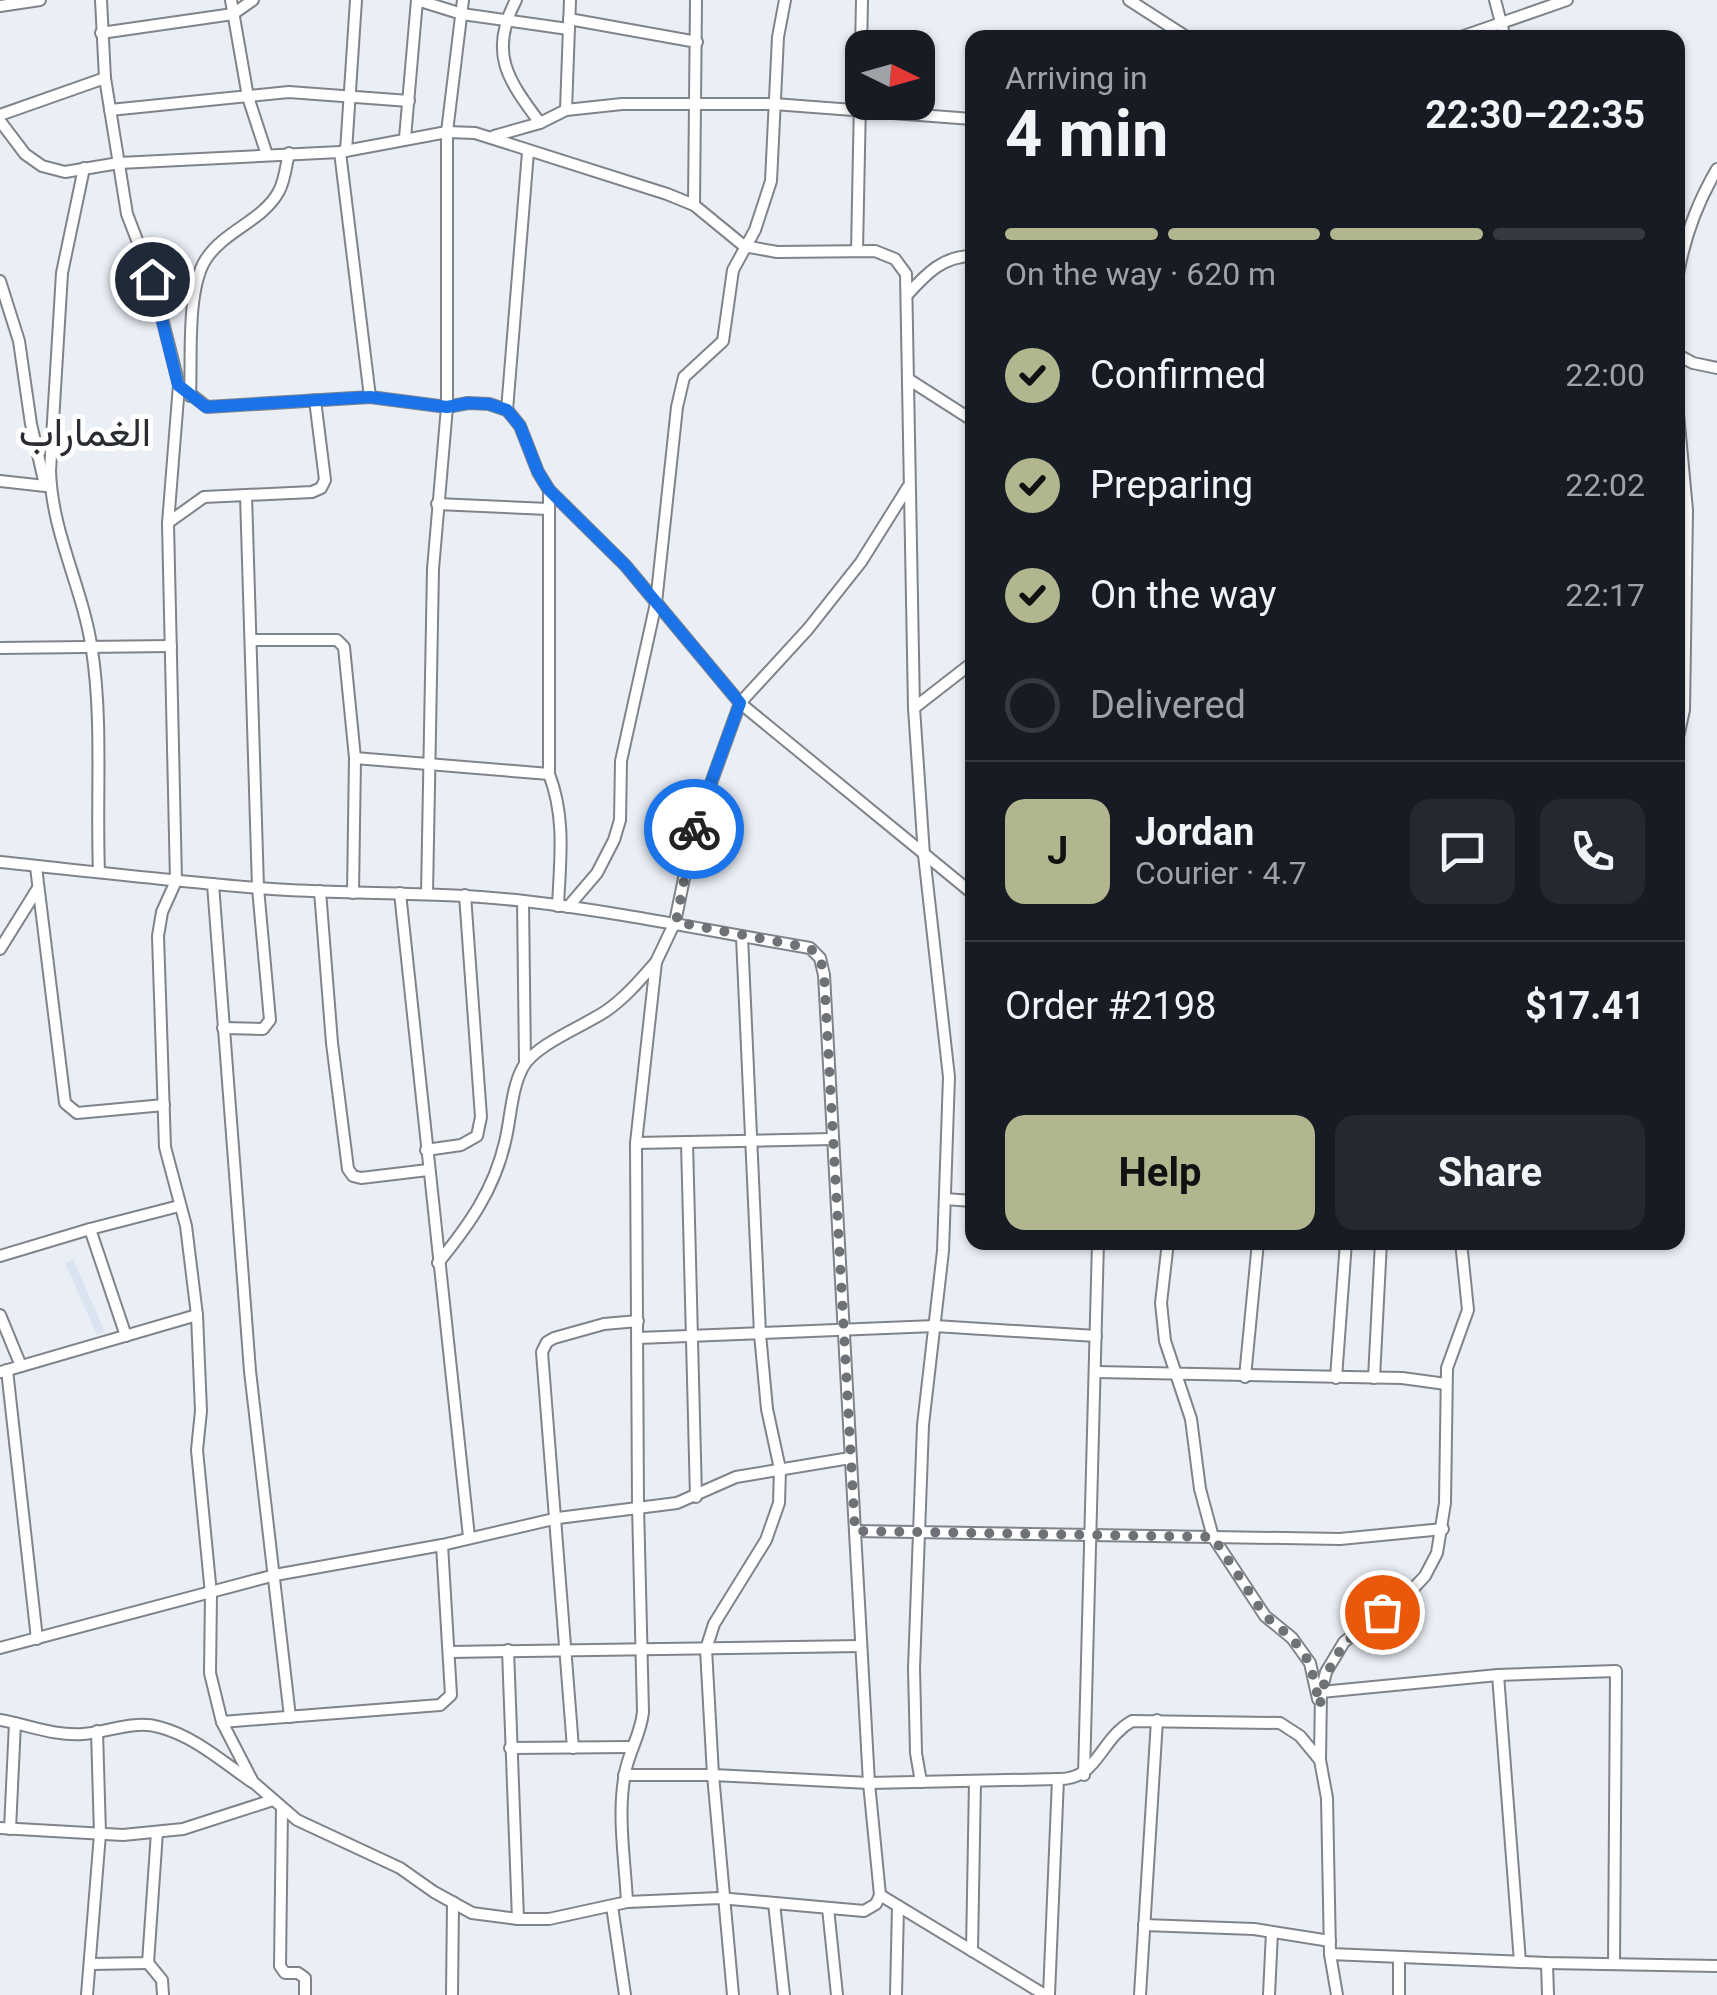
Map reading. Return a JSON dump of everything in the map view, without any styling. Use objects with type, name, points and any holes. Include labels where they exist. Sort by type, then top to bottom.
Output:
[{"type":"street","points":[[0,6],[40,0]]},
{"type":"street","points":[[101,0],[105,78],[127,214],[152,279],[178,385],[168,522],[176,880],[162,912],[158,936],[165,1147],[186,1226],[197,1315],[201,1410],[196,1450],[211,1594],[210,1672],[222,1722],[253,1782]]},
{"type":"street","points":[[230,0],[248,97],[267,154]]},
{"type":"street","points":[[101,33],[232,14],[253,0]]},
{"type":"street","points":[[356,0],[343,151],[370,397]]},
{"type":"street","points":[[405,138],[417,0],[462,14],[697,42]]},
{"type":"street","points":[[427,894],[437,504],[447,407],[447,132],[463,0]]},
{"type":"street","points":[[516,0],[506,19],[502,47],[508,77],[540,123]]},
{"type":"street","points":[[566,110],[570,0]]},
{"type":"street","points":[[694,205],[696,0]]},
{"type":"street","points":[[563,906],[597,872],[620,820],[621,761],[656,603],[677,408],[684,377],[723,341],[733,270],[755,230],[771,181],[778,36],[784,0]]},
{"type":"street","points":[[861,30],[862,0]]},
{"type":"street","points":[[1129,0],[1176,30]]},
{"type":"street","points":[[1495,0],[1504,30]]},
{"type":"street","points":[[1480,30],[1567,0]]},
{"type":"street","points":[[105,78],[0,118],[25,154],[42,166],[65,172],[119,163],[343,151],[447,132],[494,137],[528,152],[694,205],[744,246],[777,252],[875,250],[895,259],[906,274],[914,708],[924,855],[949,1077],[943,1250],[923,1425],[914,1668],[916,1753],[921,1782]]},
{"type":"street","points":[[110,110],[289,92],[408,101]]},
{"type":"street","points":[[494,137],[540,123],[566,110],[622,104],[774,104],[845,109]]},
{"type":"street","points":[[935,116],[965,118]]},
{"type":"street","points":[[857,251],[860,120]]},
{"type":"street","points":[[507,410],[528,152]]},
{"type":"street","points":[[190,396],[195,286],[204,261],[218,244],[270,205],[282,188],[288,153]]},
{"type":"street","points":[[48,492],[62,273],[84,168]]},
{"type":"street","points":[[1685,236],[1717,169]]},
{"type":"street","points":[[908,295],[932,268],[965,256]]},
{"type":"street","points":[[0,281],[19,341],[31,424],[92,649],[98,872]]},
{"type":"street","points":[[1685,359],[1717,368]]},
{"type":"street","points":[[908,380],[965,416]]},
{"type":"street","points":[[178,385],[206,407],[370,397],[447,407],[489,404],[507,410],[520,426],[549,490],[625,565],[740,703],[965,887]]},
{"type":"street","points":[[168,522],[204,498],[312,492],[321,488],[325,480],[316,400]]},
{"type":"street","points":[[0,481],[48,492]]},
{"type":"street","points":[[438,1262],[468,1227],[490,1189],[525,1063],[609,1010],[656,962],[676,922],[694,830],[740,703],[808,630],[861,562],[910,483]]},
{"type":"street","points":[[1685,489],[1685,643]]},
{"type":"street","points":[[549,490],[549,774],[558,798],[562,829],[563,906]]},
{"type":"street","points":[[222,1028],[263,1029],[270,1020],[258,888],[246,495]]},
{"type":"street","points":[[437,504],[549,508]]},
{"type":"street","points":[[251,640],[341,643],[354,758],[352,893]]},
{"type":"street","points":[[0,648],[171,646]]},
{"type":"street","points":[[914,708],[965,668]]},
{"type":"street","points":[[354,758],[549,774]]},
{"type":"street","points":[[0,862],[258,888],[523,901],[676,922],[810,948],[820,958],[824,974],[868,1783],[880,1895],[876,1904],[864,1910],[725,1899],[627,1902],[550,1920],[518,1920],[472,1912],[400,1868],[297,1820],[253,1782],[183,1734],[155,1725],[48,1734],[0,1720]]},
{"type":"street","points":[[36,867],[65,1103],[77,1113],[164,1105]]},
{"type":"street","points":[[213,884],[250,1371],[290,1717]]},
{"type":"street","points":[[0,948],[39,887]]},
{"type":"street","points":[[320,892],[332,1043],[348,1169],[361,1178],[428,1170]]},
{"type":"street","points":[[400,894],[468,1537]]},
{"type":"street","points":[[426,1150],[462,1144],[476,1136],[481,1117],[465,896]]},
{"type":"street","points":[[523,901],[525,1063]]},
{"type":"street","points":[[733,1995],[706,1649],[714,1624],[766,1540],[779,1502],[780,1470],[767,1409],[760,1334],[742,937]]},
{"type":"street","points":[[627,1902],[624,1775],[644,1712],[638,1506],[636,1143],[656,962]]},
{"type":"street","points":[[636,1143],[832,1139]]},
{"type":"street","points":[[687,1142],[696,1497]]},
{"type":"street","points":[[945,1199],[965,1200]]},
{"type":"street","points":[[0,1256],[180,1206]]},
{"type":"street","points":[[90,1229],[126,1336]]},
{"type":"street","points":[[1084,1775],[1098,1250]]},
{"type":"street","points":[[1167,1250],[1161,1303],[1165,1340],[1191,1419],[1200,1489],[1213,1537],[1265,1616],[1292,1638],[1310,1663],[1320,1706]]},
{"type":"street","points":[[1244,1377],[1257,1250]]},
{"type":"street","points":[[1336,1378],[1345,1250]]},
{"type":"street","points":[[1374,1378],[1382,1250]]},
{"type":"street","points":[[1337,1995],[1330,1954],[1326,1798],[1320,1760],[1321,1692],[1326,1672],[1344,1642],[1409,1593],[1437,1553],[1442,1529],[1446,1384],[1451,1353],[1468,1310],[1462,1250]]},
{"type":"street","points":[[0,1315],[20,1366]]},
{"type":"street","points":[[37,1639],[3,1372],[197,1315]]},
{"type":"street","points":[[573,1748],[542,1352],[554,1338],[604,1324],[638,1321]]},
{"type":"street","points":[[638,1338],[934,1326],[1096,1336]]},
{"type":"street","points":[[1096,1372],[1374,1378],[1446,1384]]},
{"type":"street","points":[[0,1648],[275,1575],[442,1545],[558,1518],[677,1503],[736,1477],[850,1458]]},
{"type":"street","points":[[855,1531],[1340,1539],[1442,1529]]},
{"type":"street","points":[[222,1722],[440,1705],[452,1695],[442,1545]]},
{"type":"street","points":[[449,1652],[861,1646]]},
{"type":"street","points":[[508,1650],[518,1920]]},
{"type":"street","points":[[1321,1692],[1498,1674],[1616,1671],[1614,1964]]},
{"type":"street","points":[[1498,1674],[1520,1962]]},
{"type":"street","points":[[1140,1995],[1157,1720]]},
{"type":"street","points":[[624,1775],[868,1783],[1073,1779],[1084,1775],[1116,1730],[1132,1721],[1157,1720],[1280,1722],[1300,1736],[1320,1760]]},
{"type":"street","points":[[15,1723],[5,1829],[100,1834],[158,1832],[278,1804]]},
{"type":"street","points":[[87,1995],[100,1834],[98,1732]]},
{"type":"street","points":[[510,1748],[631,1746]]},
{"type":"street","points":[[880,1895],[1047,1995],[1058,1779]]},
{"type":"street","points":[[972,1951],[975,1781]]},
{"type":"street","points":[[278,1804],[280,1966],[285,1973],[302,1974],[305,1995]]},
{"type":"street","points":[[158,1832],[148,1964],[162,1980],[163,1995]]},
{"type":"street","points":[[452,1902],[452,1995]]},
{"type":"street","points":[[774,1903],[784,1995]]},
{"type":"street","points":[[612,1906],[625,1995]]},
{"type":"street","points":[[896,1995],[898,1906]]},
{"type":"street","points":[[828,1908],[838,1995]]},
{"type":"street","points":[[1144,1925],[1272,1932],[1330,1941]]},
{"type":"street","points":[[1269,1995],[1272,1932]]},
{"type":"street","points":[[1330,1954],[1547,1964],[1717,1966]]},
{"type":"street","points":[[1399,1957],[1399,1995]]},
{"type":"street","points":[[90,1964],[148,1964]]},
{"type":"street","points":[[1547,1964],[1548,1995]]},
{"type":"shaded area","points":[[73,1259],[105,1332],[97,1335],[65,1263]]},
{"type":"way so far","points":[[694,829],[676,922],[810,948],[820,958],[824,974],[855,1531],[1213,1537],[1265,1616],[1292,1638],[1310,1663],[1320,1706],[1326,1672],[1334,1656],[1356,1630],[1382,1612]]},
{"type":"district","name":"الغماراب","points":[[85,432]]},
{"type":"route","points":[[152,279],[178,385],[206,407],[370,397],[447,407],[489,404],[507,410],[520,426],[549,490],[625,565],[740,703],[694,829]]}]
